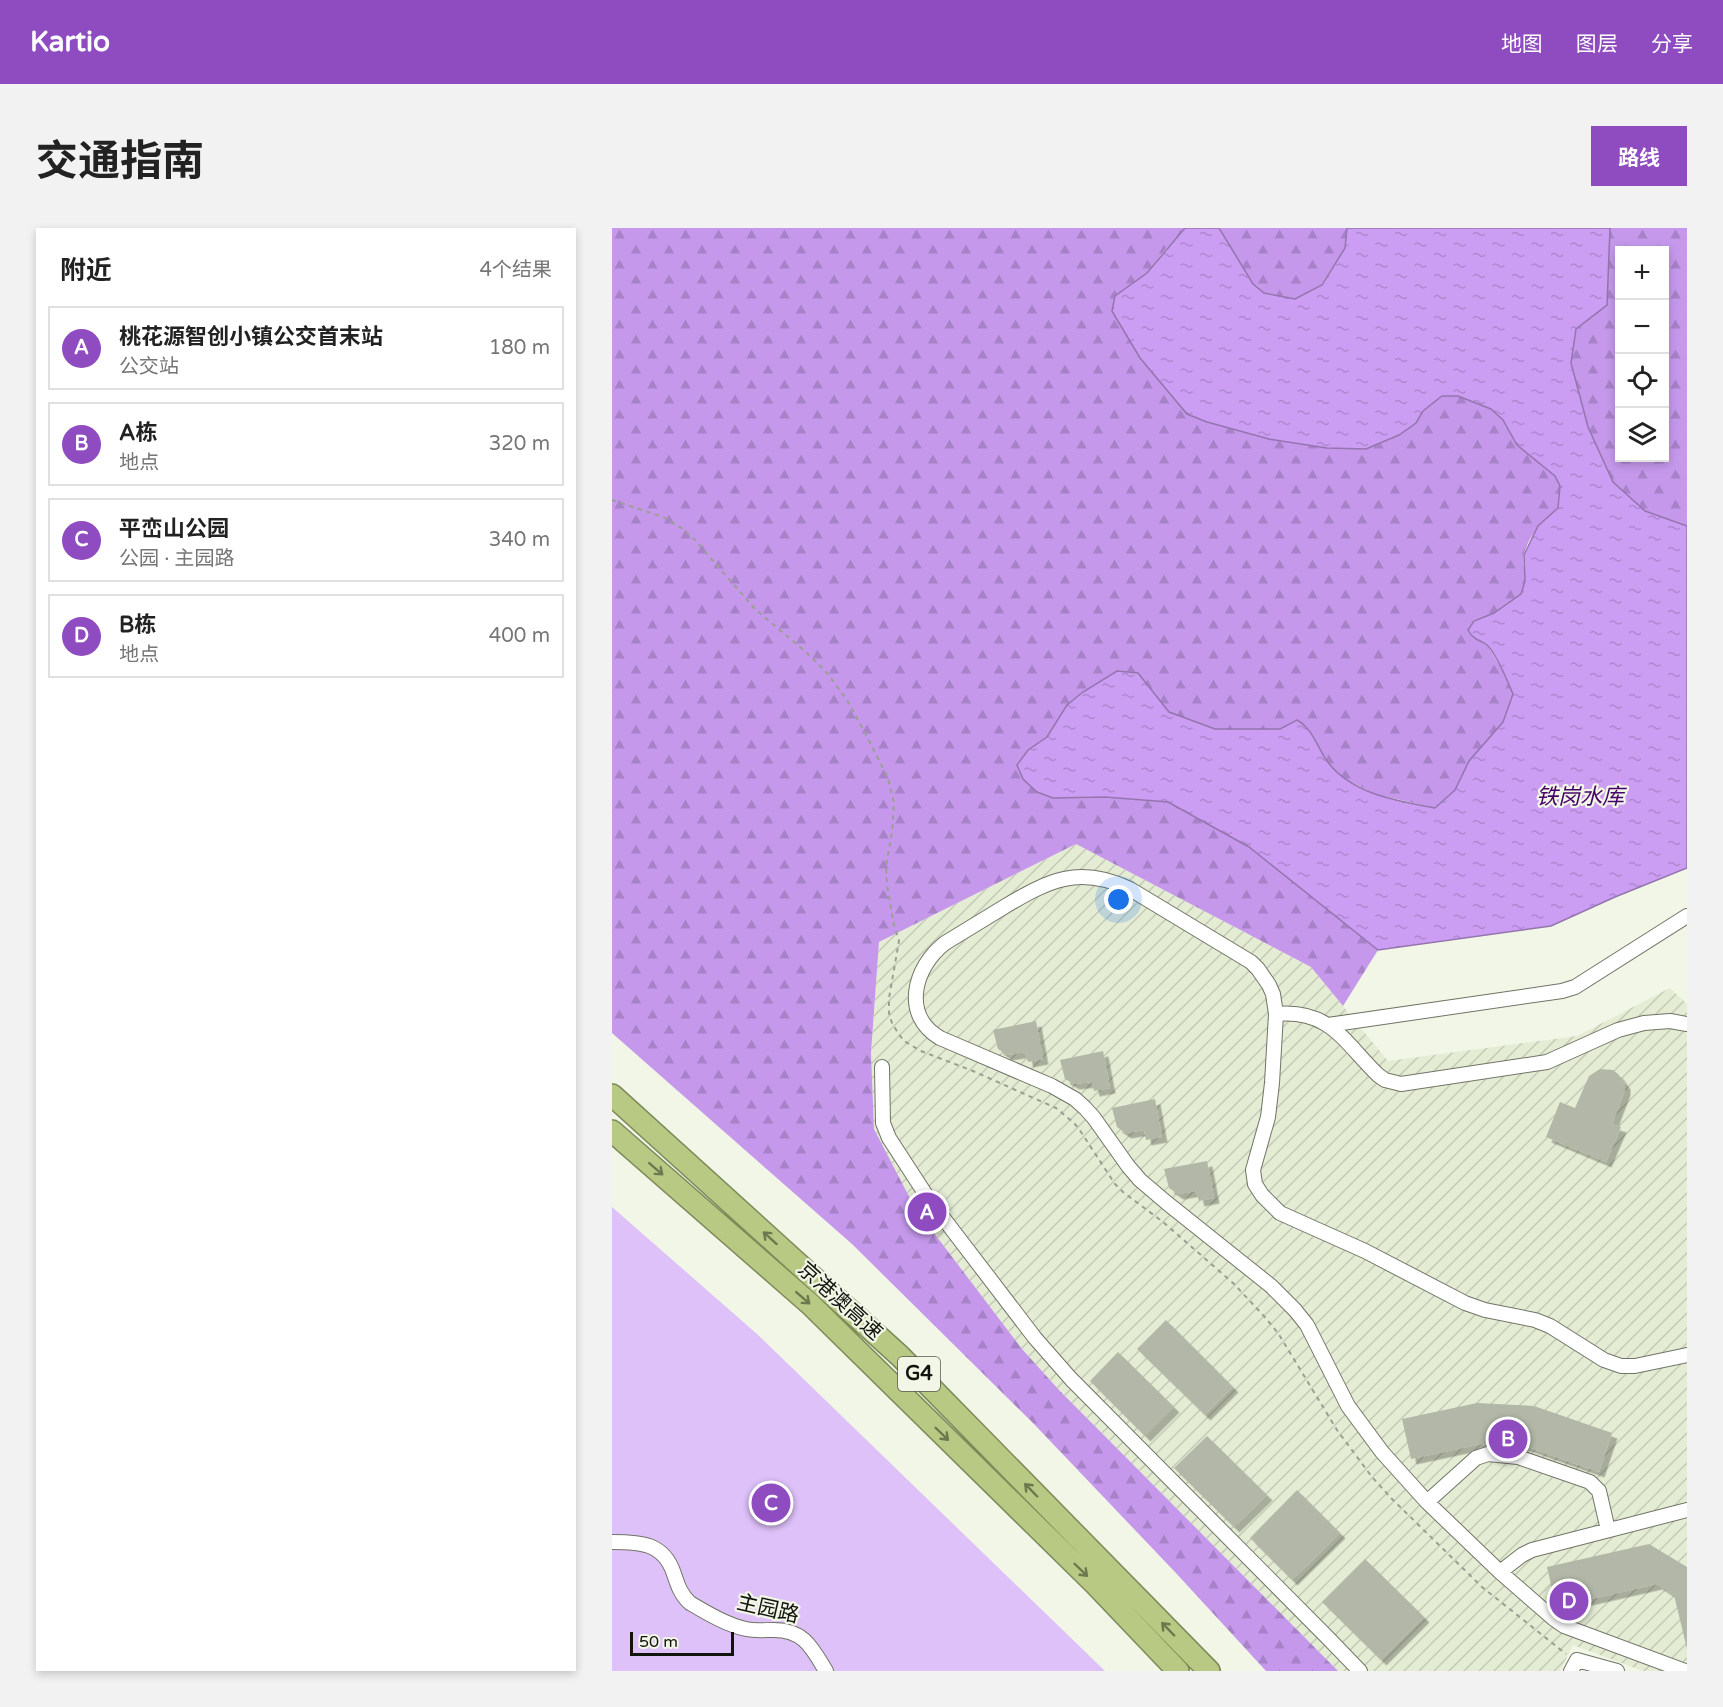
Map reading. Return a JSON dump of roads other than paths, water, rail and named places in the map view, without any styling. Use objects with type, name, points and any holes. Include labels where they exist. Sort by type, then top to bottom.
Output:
[{"type":"highway","name":"京港澳高速","points":[[612,1095],[900,1356],[1209,1671]]},
{"type":"highway","name":"京港澳高速","points":[[612,1131],[810,1304],[1095,1584],[1178,1671]]},
{"type":"street","points":[[1685,1671],[1564,1626],[1500,1572],[1427,1502],[1382,1452],[1348,1406],[1307,1326],[1279,1294],[1140,1180],[1114,1148],[1094,1118],[1075,1099],[1052,1086],[934,1034],[924,1024],[918,1012],[916,989],[921,971],[937,948],[1042,885],[1067,878],[1093,878],[1118,883],[1130,889],[1251,963],[1269,985],[1276,1014],[1272,1083],[1268,1117],[1254,1170],[1258,1190],[1280,1213],[1365,1251],[1465,1303],[1485,1310],[1535,1320],[1550,1326],[1604,1360],[1621,1366],[1635,1366],[1687,1355]]},
{"type":"street","points":[[1328,1025],[1562,991],[1575,987],[1687,916]]},
{"type":"street","points":[[1276,1014],[1300,1014],[1328,1025],[1341,1035],[1378,1075],[1385,1080],[1401,1084],[1547,1062],[1618,1030],[1637,1024],[1657,1021],[1687,1024]]},
{"type":"street","points":[[882,1067],[883,1123],[889,1138],[928,1198],[1035,1338],[1071,1379],[1359,1671]]},
{"type":"street","points":[[1427,1502],[1476,1458],[1488,1454],[1518,1457],[1590,1482],[1599,1491],[1608,1530]]},
{"type":"street","points":[[1500,1572],[1522,1554],[1532,1550],[1687,1510]]},
{"type":"street","name":"主园路","points":[[612,1542],[640,1544],[656,1548],[666,1558],[673,1570],[679,1590],[690,1603],[747,1629],[793,1632],[812,1647],[826,1671]]},
{"type":"street","points":[[1571,1671],[1577,1660],[1617,1671]]},
{"type":"water","name":"铁岗水库","points":[[1185,228],[1219,228],[1253,284],[1264,293],[1295,299],[1322,285],[1345,248],[1347,228],[1610,228],[1607,305],[1576,329],[1571,363],[1588,427],[1613,482],[1645,511],[1687,526],[1687,868],[1551,926],[1378,950],[1249,847],[1168,802],[1105,797],[1053,798],[1037,792],[1023,779],[1017,765],[1028,750],[1047,737],[1067,705],[1117,671],[1138,673],[1169,712],[1215,729],[1280,729],[1297,720],[1311,733],[1327,761],[1349,781],[1362,789],[1390,799],[1435,808],[1455,790],[1469,761],[1503,722],[1513,694],[1494,654],[1487,645],[1475,638],[1468,630],[1474,621],[1494,613],[1521,594],[1525,581],[1524,555],[1538,526],[1558,508],[1560,486],[1555,476],[1517,445],[1503,420],[1491,409],[1458,396],[1442,396],[1423,411],[1416,423],[1399,435],[1366,449],[1327,448],[1269,439],[1207,422],[1187,414],[1140,358],[1112,311],[1115,296],[1147,273]]},
{"type":"place","name":"桃花源智创小镇公交首末站","points":[[927,1212]]},
{"type":"place","name":"A栋","points":[[1508,1439]]},
{"type":"place","name":"平峦山公园","points":[[771,1503]]},
{"type":"place","name":"B栋","points":[[1569,1601]]}]
